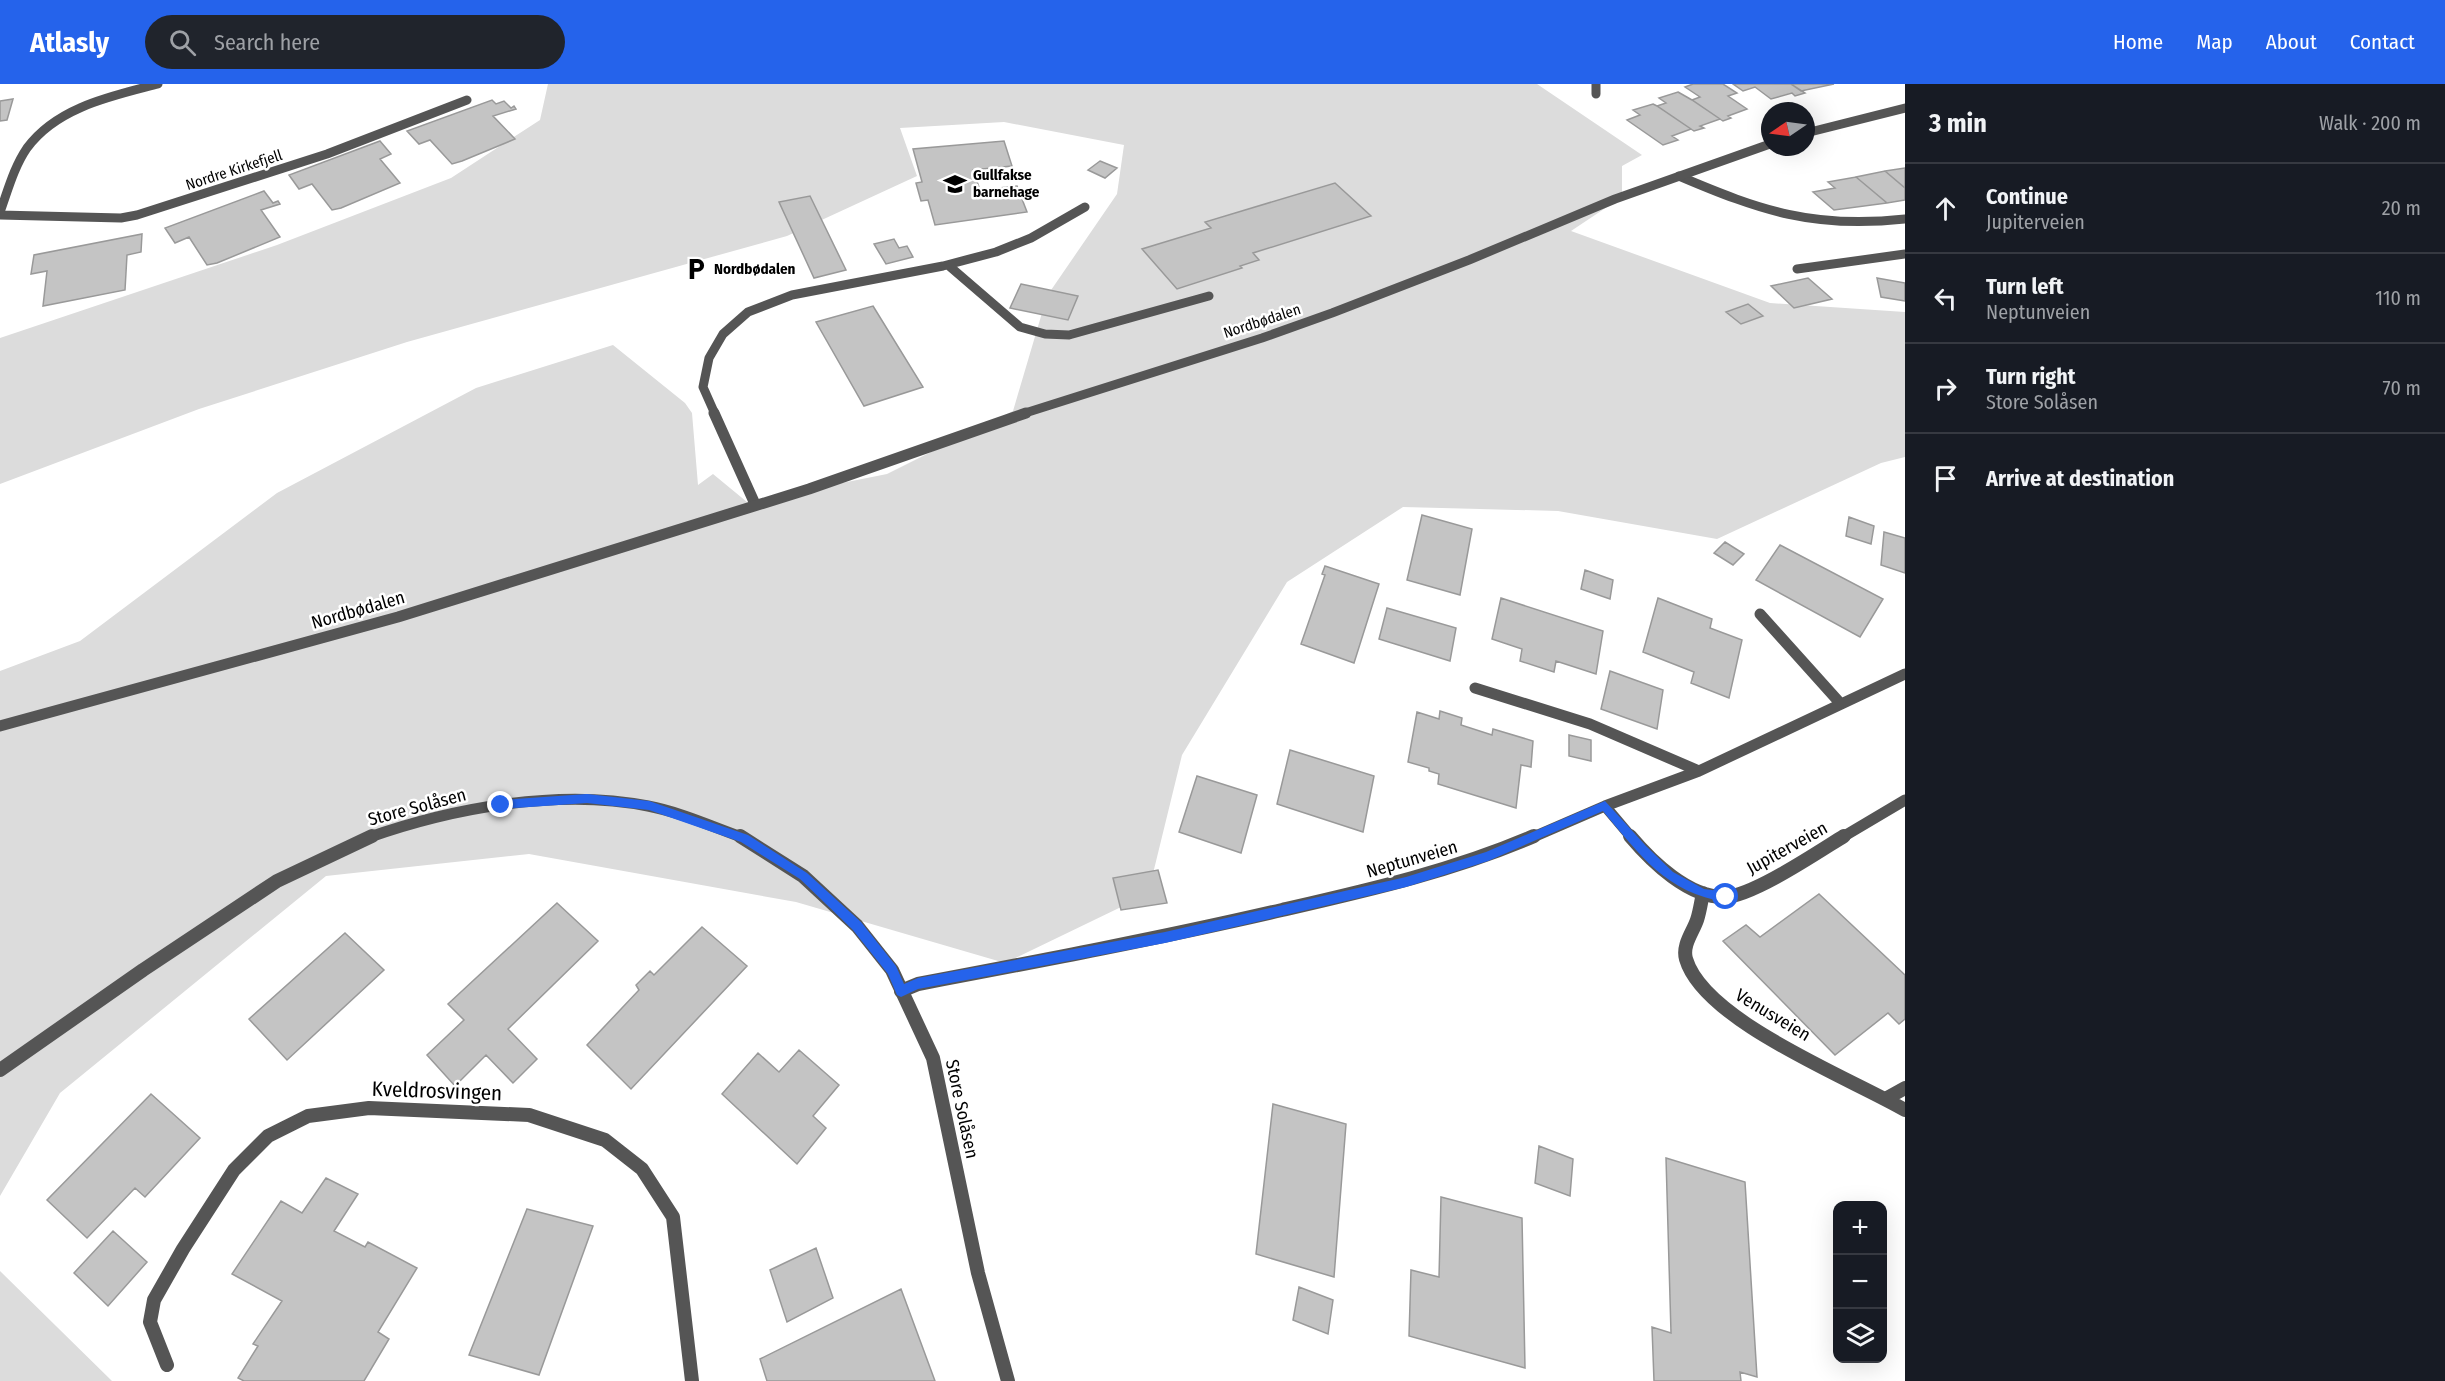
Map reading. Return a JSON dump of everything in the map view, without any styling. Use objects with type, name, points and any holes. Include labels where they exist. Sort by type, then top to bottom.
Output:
[{"type":"street","name":"Nordre Kirkefjell","points":[[158,84],[97,102],[60,119],[33,141],[18,165],[0,213],[122,218],[137,216],[327,154],[467,100]]},
{"type":"street","points":[[1596,84],[1596,94]]},
{"type":"street","points":[[1815,131],[1905,108]]},
{"type":"street","name":"Nordbødalen","points":[[0,726],[398,617],[809,489],[1071,397],[1322,316],[1469,260],[1615,199],[1761,147]]},
{"type":"street","points":[[1679,176],[1748,205],[1793,217],[1841,224],[1905,219]]},
{"type":"street","points":[[755,504],[703,387],[704,366],[719,339],[738,319],[764,305],[811,291],[948,265],[994,253],[1043,232],[1085,207]]},
{"type":"street","points":[[1797,269],[1905,254]]},
{"type":"street","points":[[948,265],[1020,327],[1045,334],[1069,335],[1209,296]]},
{"type":"street","points":[[1760,614],[1840,702]]},
{"type":"street","name":"Neptunveien","points":[[901,991],[918,984],[1165,937],[1406,882],[1488,856],[1605,806],[1699,771],[1840,702],[1905,674]]},
{"type":"street","points":[[1475,688],[1590,724],[1699,771]]},
{"type":"street","name":"Store Solåsen","points":[[0,1070],[277,880],[358,841],[410,823],[501,805],[587,799],[649,806],[745,838],[803,876],[857,926],[892,970],[933,1058],[978,1273],[1008,1381]]},
{"type":"street","name":"Jupiterveien","points":[[1605,806],[1642,850],[1670,875],[1703,893],[1726,897],[1760,886],[1905,800]]},
{"type":"street","name":"Venusveien","points":[[1703,893],[1696,924],[1686,940],[1685,958],[1693,976],[1722,1008],[1781,1045],[1887,1098],[1905,1110]]},
{"type":"street","points":[[1887,1098],[1905,1088]]},
{"type":"street","name":"Kveldrosvingen","points":[[166,1365],[150,1322],[154,1300],[183,1249],[234,1170],[268,1136],[308,1116],[369,1108],[529,1115],[605,1140],[642,1169],[673,1217],[692,1381]]},
{"type":"shaded area","points":[[548,84],[1537,84],[1642,155],[1622,166],[1622,197],[1571,231],[1770,303],[1905,312],[1905,457],[1881,463],[1717,539],[1558,511],[1403,507],[1287,582],[1182,755],[1148,894],[1005,963],[796,902],[529,854],[326,876],[60,1093],[0,1196],[0,671],[80,641],[277,493],[476,388],[613,345],[685,403],[692,413],[698,485],[713,474],[747,502],[887,474],[1013,411],[1047,296],[1117,194],[1124,145],[1004,122],[900,128],[917,176],[787,236],[407,342],[199,409],[0,484],[0,338],[277,245],[451,178],[540,120]]},
{"type":"shaded area","points":[[0,1271],[112,1381],[0,1381]]},
{"type":"building","points":[[1693,84],[1723,84],[1737,93],[1728,96],[1747,109],[1728,116],[1731,118],[1723,121],[1692,100],[1700,97],[1685,87]]},
{"type":"building","points":[[1733,84],[1791,84],[1805,93],[1795,96],[1792,93],[1771,99],[1755,87],[1743,91]]},
{"type":"building","points":[[1791,84],[1834,84],[1801,91]]},
{"type":"building","points":[[1678,92],[1720,119],[1700,126],[1704,128],[1694,131],[1657,106],[1666,103],[1659,98]]},
{"type":"building","points":[[13,99],[7,120],[0,121],[0,101]]},
{"type":"building","points":[[492,100],[496,104],[504,101],[511,108],[514,106],[516,109],[493,116],[515,139],[462,161],[452,164],[430,140],[419,144],[407,131]]},
{"type":"building","points":[[1653,104],[1691,129],[1672,136],[1678,140],[1663,145],[1627,120],[1640,115],[1633,110]]},
{"type":"building","points":[[380,141],[391,154],[380,159],[400,183],[341,208],[332,210],[312,184],[299,189],[289,175]]},
{"type":"building","points":[[1004,141],[1012,166],[973,170],[980,190],[1017,186],[1027,212],[935,225],[928,200],[921,201],[916,183],[922,182],[913,149]]},
{"type":"building","points":[[1100,161],[1117,168],[1105,178],[1088,170]]},
{"type":"building","points":[[1905,168],[1905,188],[1885,171]]},
{"type":"building","points":[[1885,171],[1905,188],[1905,200],[1887,203],[1856,177]]},
{"type":"building","points":[[1856,177],[1887,203],[1834,210],[1813,192],[1835,188],[1828,182]]},
{"type":"building","points":[[1335,183],[1371,216],[1253,253],[1259,260],[1240,266],[1242,268],[1177,289],[1142,249],[1211,228],[1205,222]]},
{"type":"building","points":[[264,191],[273,203],[278,201],[280,204],[261,210],[280,237],[217,263],[207,265],[189,237],[175,243],[165,228]]},
{"type":"building","points":[[810,196],[846,270],[814,278],[779,202]]},
{"type":"building","points":[[142,234],[141,252],[127,255],[125,290],[43,306],[47,271],[31,274],[34,255]]},
{"type":"building","points":[[894,239],[899,248],[907,246],[913,257],[886,264],[874,244]]},
{"type":"building","points":[[1808,278],[1832,299],[1794,308],[1771,286]]},
{"type":"building","points":[[1877,278],[1905,283],[1905,301],[1881,297]]},
{"type":"building","points":[[1021,284],[1078,296],[1068,320],[1010,308]]},
{"type":"building","points":[[1748,304],[1763,316],[1741,324],[1726,312]]},
{"type":"building","points":[[873,306],[923,387],[864,406],[816,322]]},
{"type":"building","points":[[1422,515],[1472,529],[1460,595],[1407,580]]},
{"type":"building","points":[[1849,517],[1874,526],[1871,544],[1846,536]]},
{"type":"building","points":[[1884,532],[1905,538],[1905,573],[1881,565]]},
{"type":"building","points":[[1725,542],[1744,554],[1733,565],[1714,553]]},
{"type":"building","points":[[1780,545],[1883,599],[1860,637],[1756,580]]},
{"type":"building","points":[[1325,566],[1379,584],[1354,663],[1301,644],[1325,575],[1322,574]]},
{"type":"building","points":[[1585,570],[1613,580],[1610,599],[1581,589]]},
{"type":"building","points":[[1501,598],[1603,631],[1596,674],[1556,661],[1554,672],[1520,661],[1522,649],[1492,639]]},
{"type":"building","points":[[1658,598],[1712,619],[1710,628],[1742,640],[1729,698],[1691,683],[1694,672],[1643,652]]},
{"type":"building","points":[[1387,608],[1456,628],[1450,661],[1379,639]]},
{"type":"building","points":[[1610,671],[1663,690],[1657,729],[1601,709]]},
{"type":"building","points":[[1440,711],[1462,718],[1461,725],[1492,735],[1493,729],[1533,741],[1531,767],[1521,765],[1516,808],[1438,784],[1439,774],[1429,771],[1429,768],[1408,762],[1417,712],[1439,719]]},
{"type":"building","points":[[1569,735],[1591,740],[1591,761],[1569,756]]},
{"type":"building","points":[[1290,750],[1374,776],[1363,832],[1277,804]]},
{"type":"building","points":[[1197,776],[1257,795],[1241,853],[1179,832]]},
{"type":"building","points":[[1158,870],[1167,903],[1121,910],[1113,878]]},
{"type":"building","points":[[1819,894],[1905,975],[1905,1019],[1899,1024],[1888,1013],[1835,1055],[1723,941],[1746,925],[1760,937]]},
{"type":"building","points":[[557,903],[598,941],[508,1029],[537,1059],[513,1083],[486,1055],[455,1086],[427,1055],[464,1020],[448,1004]]},
{"type":"building","points":[[702,927],[747,966],[631,1089],[587,1045],[639,990],[636,985],[650,971],[654,975]]},
{"type":"building","points":[[345,933],[384,970],[287,1060],[249,1019]]},
{"type":"building","points":[[799,1050],[839,1085],[813,1116],[826,1128],[797,1164],[722,1094],[758,1053],[779,1072]]},
{"type":"building","points":[[151,1094],[200,1138],[145,1197],[135,1188],[87,1238],[47,1200]]},
{"type":"building","points":[[1273,1104],[1346,1124],[1334,1277],[1256,1254]]},
{"type":"building","points":[[1539,1146],[1573,1159],[1570,1196],[1535,1183]]},
{"type":"building","points":[[1666,1158],[1745,1182],[1757,1377],[1740,1372],[1741,1381],[1654,1381],[1652,1327],[1671,1333]]},
{"type":"building","points":[[326,1178],[358,1194],[334,1231],[365,1247],[368,1242],[417,1268],[378,1332],[389,1339],[364,1381],[244,1381],[238,1378],[258,1346],[253,1344],[282,1301],[232,1274],[281,1201],[302,1213]]},
{"type":"building","points":[[1441,1197],[1522,1218],[1525,1368],[1409,1336],[1411,1270],[1439,1277]]},
{"type":"building","points":[[527,1209],[593,1226],[539,1375],[469,1355]]},
{"type":"building","points":[[113,1231],[147,1262],[108,1306],[74,1273]]},
{"type":"building","points":[[816,1248],[833,1298],[787,1322],[770,1270]]},
{"type":"building","points":[[1299,1287],[1333,1300],[1328,1334],[1293,1320]]},
{"type":"building","points":[[901,1289],[935,1381],[767,1381],[760,1359]]},
{"type":"place","name":"Gullfakse barnehage","points":[[955,184]]},
{"type":"place","name":"Nordbødalen","points":[[696,269]]},
{"type":"route","points":[[501,805],[587,799],[649,806],[745,838],[803,876],[857,926],[892,970],[901,991],[918,984],[1165,937],[1406,882],[1488,856],[1605,806],[1642,850],[1670,875],[1703,893],[1726,897]]}]
